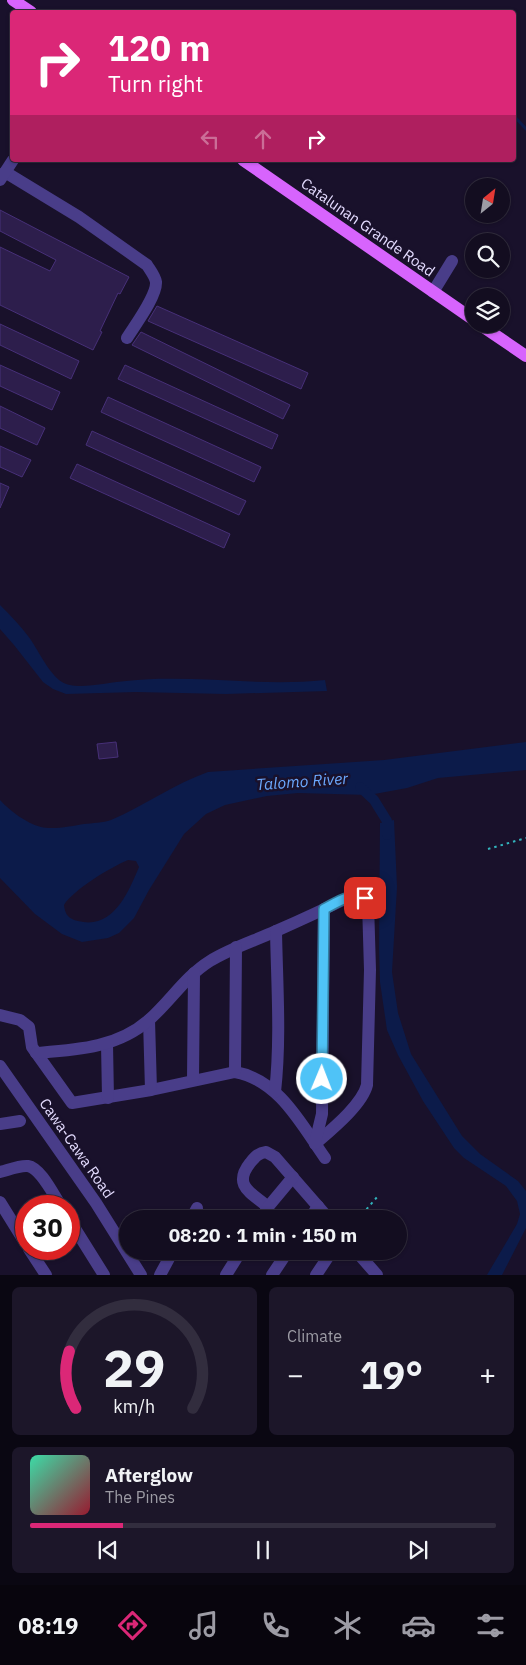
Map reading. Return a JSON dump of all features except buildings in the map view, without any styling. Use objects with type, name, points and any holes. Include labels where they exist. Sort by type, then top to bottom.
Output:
[{"type":"main road","points":[[13,0],[28,10]]},
{"type":"main road","name":"Catalunan Grande Road","points":[[247,162],[465,314]]},
{"type":"main road","points":[[492,333],[526,356]]},
{"type":"street","points":[[12,162],[3,176],[79,217],[146,265],[152,273],[156,283],[153,295],[127,338]]},
{"type":"street","points":[[433,292],[452,261]]},
{"type":"street","points":[[36,1053],[84,1049],[107,1044],[149,1020],[194,973],[211,961],[236,947],[324,909],[356,896],[365,898],[368,903],[370,970],[367,1084],[364,1094],[342,1120],[315,1144]]},
{"type":"street","points":[[315,1144],[322,1114],[324,909]]},
{"type":"street","points":[[275,1092],[278,1060],[276,931]]},
{"type":"street","points":[[234,1072],[236,947]]},
{"type":"street","points":[[193,1080],[194,973]]},
{"type":"street","points":[[0,1015],[20,1020],[29,1027],[32,1047],[72,1103],[151,1090],[234,1072],[252,1077],[275,1092],[288,1105],[325,1158]]},
{"type":"street","points":[[149,1020],[151,1090]]},
{"type":"street","points":[[107,1044],[108,1098]]},
{"type":"street","name":"Cawa-Cawa Road","points":[[0,1066],[96,1203],[136,1273]]},
{"type":"street","points":[[0,1124],[20,1121]]},
{"type":"street","points":[[268,1207],[242,1183],[242,1176],[251,1161],[256,1155],[266,1152],[275,1157],[321,1210]]},
{"type":"street","points":[[0,1172],[27,1166],[40,1174],[54,1195]]},
{"type":"street","points":[[266,1210],[293,1177]]},
{"type":"street","points":[[0,1202],[15,1226]]},
{"type":"street","points":[[316,1210],[318,1206]]},
{"type":"street","points":[[80,1237],[104,1275]]},
{"type":"street","points":[[37,1260],[46,1275]]},
{"type":"street","points":[[160,1275],[168,1260]]},
{"type":"street","points":[[226,1275],[235,1260]]},
{"type":"street","points":[[272,1275],[282,1260]]},
{"type":"street","points":[[322,1272],[328,1260]]},
{"type":"street","points":[[364,1260],[376,1275]]},
{"type":"path","points":[[488,849],[526,838]]},
{"type":"path","points":[[366,1210],[378,1196]]},
{"type":"water","points":[[0,605],[32,641],[52,673],[68,685],[84,686],[151,679],[275,682],[325,680],[327,691],[226,694],[136,692],[66,694],[53,689],[43,682],[0,629]]},
{"type":"water","name":"Talomo River","points":[[526,742],[526,770],[438,778],[407,788],[369,795],[298,793],[267,796],[225,805],[206,814],[184,834],[134,918],[119,933],[108,938],[82,942],[62,934],[35,914],[0,878],[0,800],[30,823],[46,828],[62,827],[111,820],[208,772],[384,760]],"holes":[[[128,860],[136,861],[139,867],[130,888],[118,907],[110,915],[101,920],[90,922],[78,921],[68,916],[64,905],[75,893],[121,863]]]},
{"type":"water","points":[[394,820],[397,887],[392,972],[398,1013],[411,1054],[462,1136],[480,1154],[518,1181],[526,1191],[526,1228],[502,1275],[487,1275],[517,1224],[520,1214],[517,1201],[506,1186],[464,1158],[454,1148],[423,1101],[387,1030],[380,982],[380,823]]},
{"type":"waterway","points":[[516,118],[526,129]]},
{"type":"waterway","points":[[360,787],[374,800],[387,821],[387,835]]},
{"type":"route","points":[[322,1079],[324,909],[349,897],[360,896],[365,898]]}]
